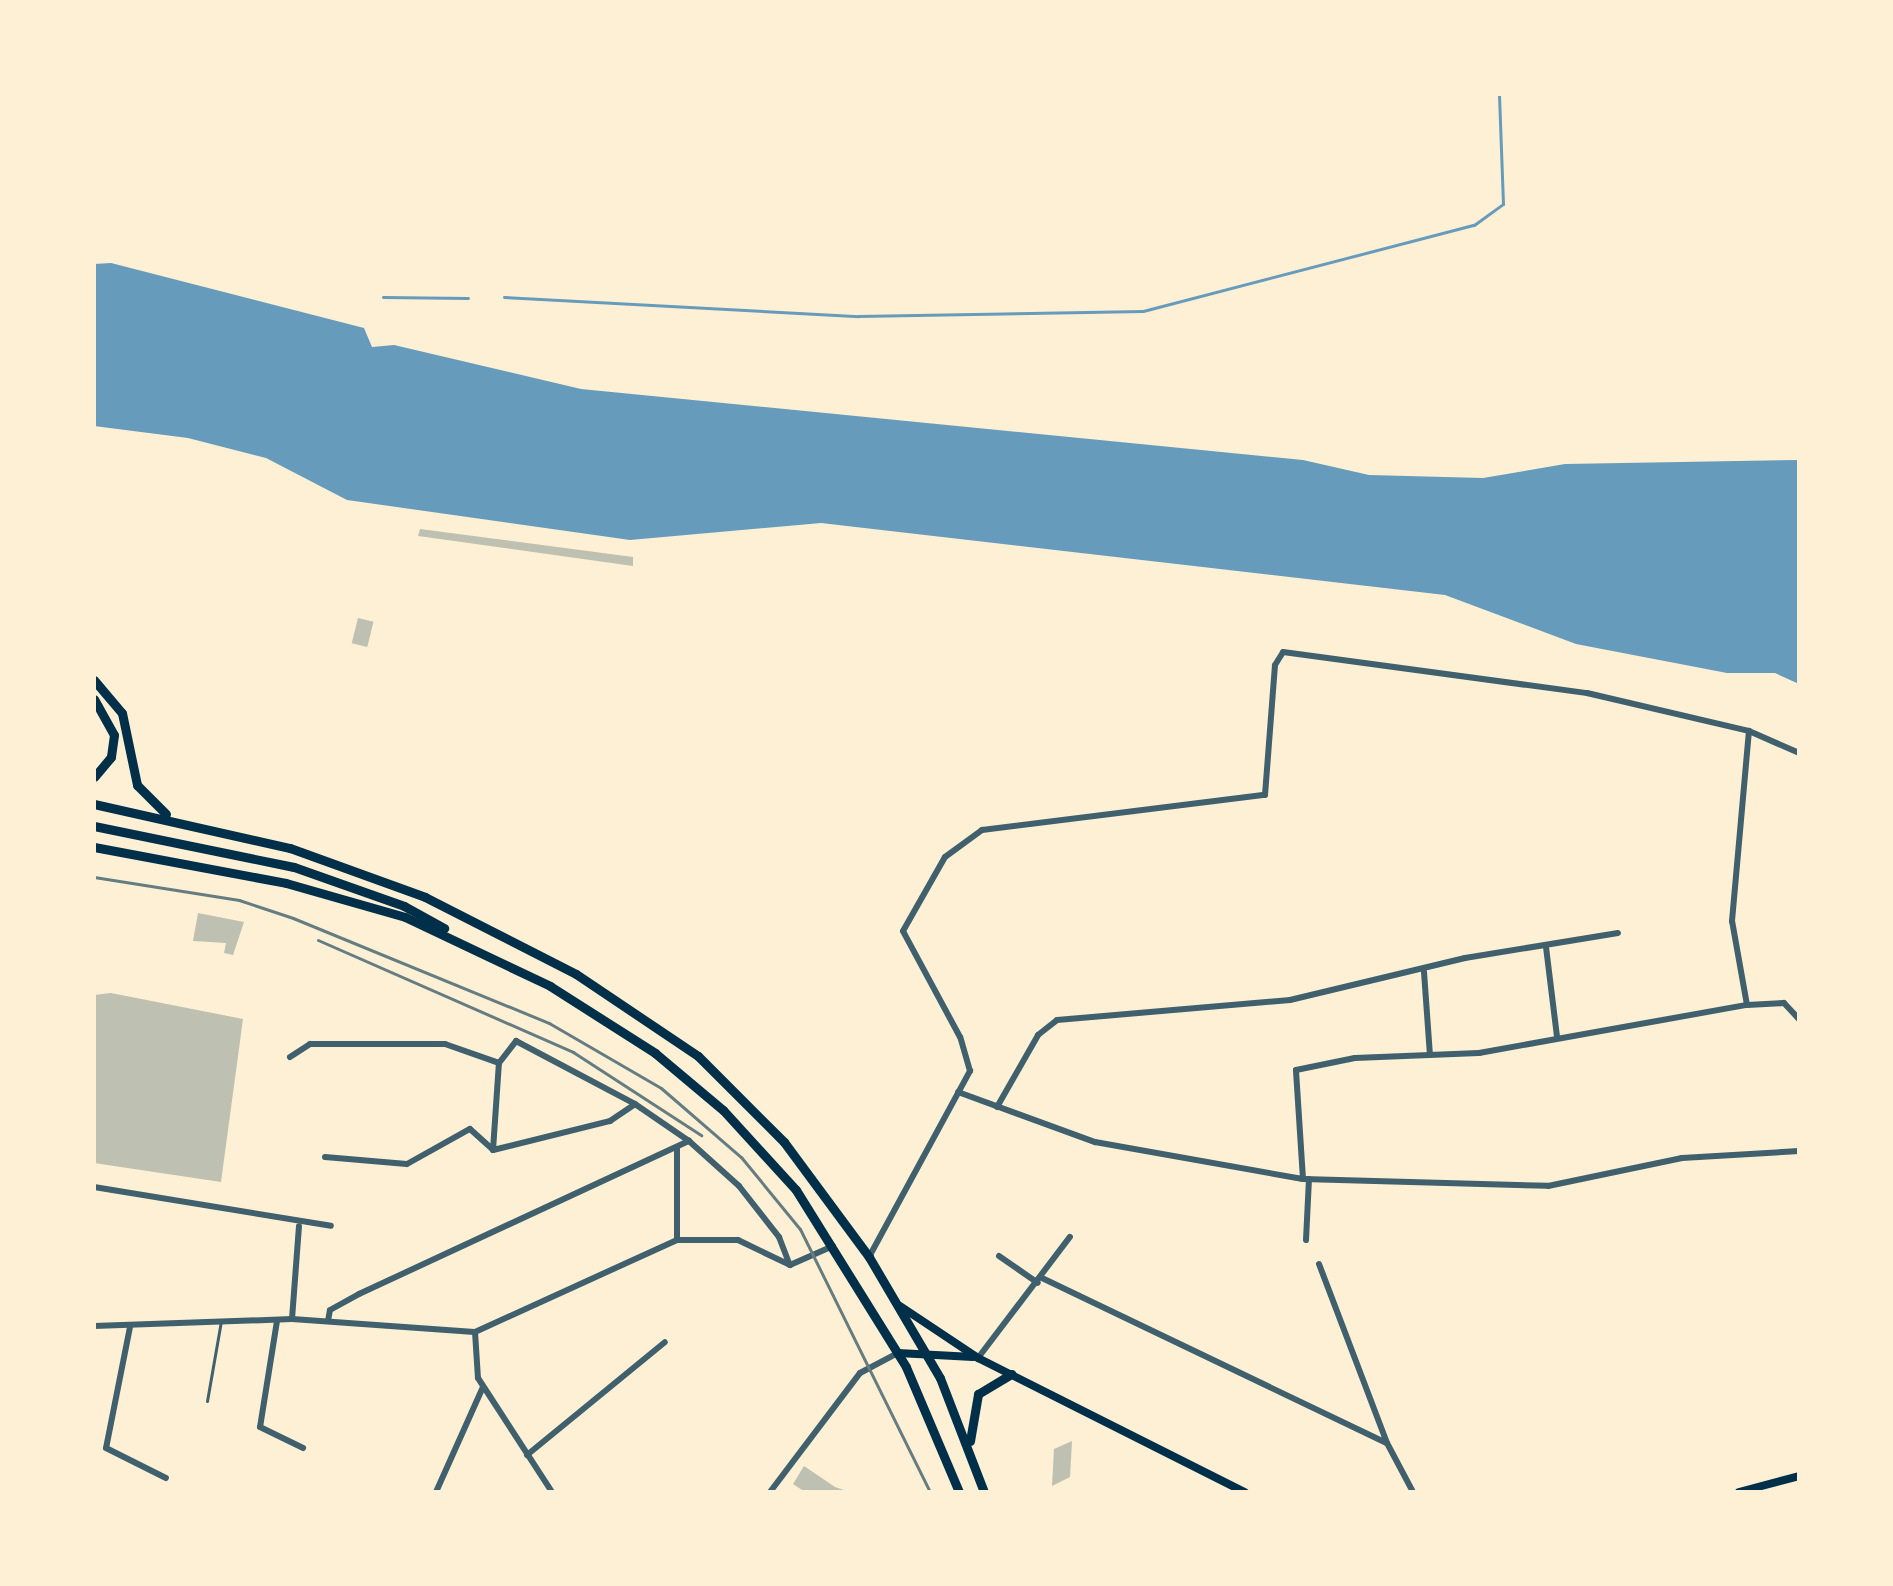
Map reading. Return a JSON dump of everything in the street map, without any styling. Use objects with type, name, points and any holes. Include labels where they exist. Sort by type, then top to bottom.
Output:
[{"type":"highway","points":[[94,680],[122,713],[142,793],[189,821]]},
{"type":"highway","points":[[94,699],[114,735],[111,757],[94,777]]},
{"type":"highway","points":[[94,804],[189,821],[290,848],[425,897],[627,1004],[754,1108],[869,1257],[929,1357],[970,1444],[984,1492]]},
{"type":"highway","points":[[94,826],[213,846],[347,884],[404,906],[620,1028],[707,1095],[769,1156],[833,1246],[898,1353],[959,1492]]},
{"type":"highway","points":[[94,847],[321,892],[489,954]]},
{"type":"highway","points":[[970,1444],[978,1394],[1011,1374]]},
{"type":"main road","points":[[900,1306],[978,1358],[1245,1492]]},
{"type":"main road","points":[[898,1353],[978,1358]]},
{"type":"main road","points":[[1739,1492],[1799,1476]]},
{"type":"street","points":[[869,1257],[970,1071],[967,1052],[903,924],[961,840],[1022,824],[1265,795],[1275,665],[1288,651],[1476,672],[1749,731],[1799,753]]},
{"type":"street","points":[[1747,1005],[1732,921],[1749,731]]},
{"type":"street","points":[[997,1107],[1038,1035],[1057,1020],[1208,1012],[1618,933]]},
{"type":"street","points":[[1546,947],[1557,1036]]},
{"type":"street","points":[[1424,972],[1430,1055]]},
{"type":"street","points":[[1306,1240],[1306,1179],[1296,1070],[1430,1055],[1747,1005],[1784,1003],[1799,1019]]},
{"type":"street","points":[[493,1150],[499,1063],[516,1041],[635,1104],[689,1141],[739,1186],[779,1237],[790,1265]]},
{"type":"street","points":[[290,1057],[310,1044],[445,1044],[499,1063]]},
{"type":"street","points":[[958,1092],[1095,1142],[1306,1179],[1548,1186],[1682,1158],[1799,1151]]},
{"type":"street","points":[[493,1150],[610,1121],[635,1104]]},
{"type":"street","points":[[325,1157],[407,1164],[470,1129],[493,1150]]},
{"type":"street","points":[[328,1321],[330,1310],[359,1294],[689,1141]]},
{"type":"street","points":[[677,1149],[677,1240]]},
{"type":"street","points":[[94,1187],[299,1226],[331,1226]]},
{"type":"street","points":[[292,1319],[299,1226]]},
{"type":"street","points":[[978,1358],[1070,1237]]},
{"type":"street","points":[[94,1326],[292,1319],[475,1332],[677,1240],[738,1240],[790,1265],[833,1246]]},
{"type":"street","points":[[999,1256],[1040,1280],[1387,1443]]},
{"type":"street","points":[[1319,1264],[1387,1443],[1413,1492]]},
{"type":"street","points":[[277,1321],[260,1427],[303,1448]]},
{"type":"street","points":[[130,1327],[106,1448],[166,1478]]},
{"type":"street","points":[[475,1332],[483,1387],[552,1492]]},
{"type":"street","points":[[527,1455],[665,1342]]},
{"type":"street","points":[[770,1492],[861,1371],[898,1353]]},
{"type":"street","points":[[436,1492],[483,1387]]},
{"type":"lane","points":[[207,1401],[221,1321]]},
{"type":"water","points":[[111,263],[364,328],[372,347],[394,345],[581,389],[1303,460],[1369,475],[1483,478],[1565,464],[1799,460],[1799,684],[1775,673],[1727,673],[1576,644],[1445,595],[821,523],[630,540],[347,500],[266,458],[188,438],[94,426],[94,264]]},
{"type":"building","points":[[420,529],[633,557],[633,566],[418,536]]},
{"type":"building","points":[[358,618],[374,622],[367,647],[352,643]]},
{"type":"building","points":[[198,913],[244,922],[233,955],[224,953],[226,943],[193,941]]},
{"type":"building","points":[[111,993],[243,1019],[221,1182],[94,1163],[94,995]]},
{"type":"building","points":[[1072,1441],[1070,1477],[1052,1486],[1054,1449]]},
{"type":"building","points":[[804,1466],[835,1487],[850,1492],[805,1492],[793,1484]]},
{"type":"waterway","points":[[504,297],[858,316],[1143,311],[1474,225],[1503,204],[1499,94]]},
{"type":"waterway","points":[[383,297],[468,298]]},
{"type":"railway","points":[[94,877],[239,900],[293,918],[549,1023],[661,1088],[741,1157],[800,1229],[930,1492]]},
{"type":"railway","points":[[318,940],[573,1052],[701,1135]]}]
